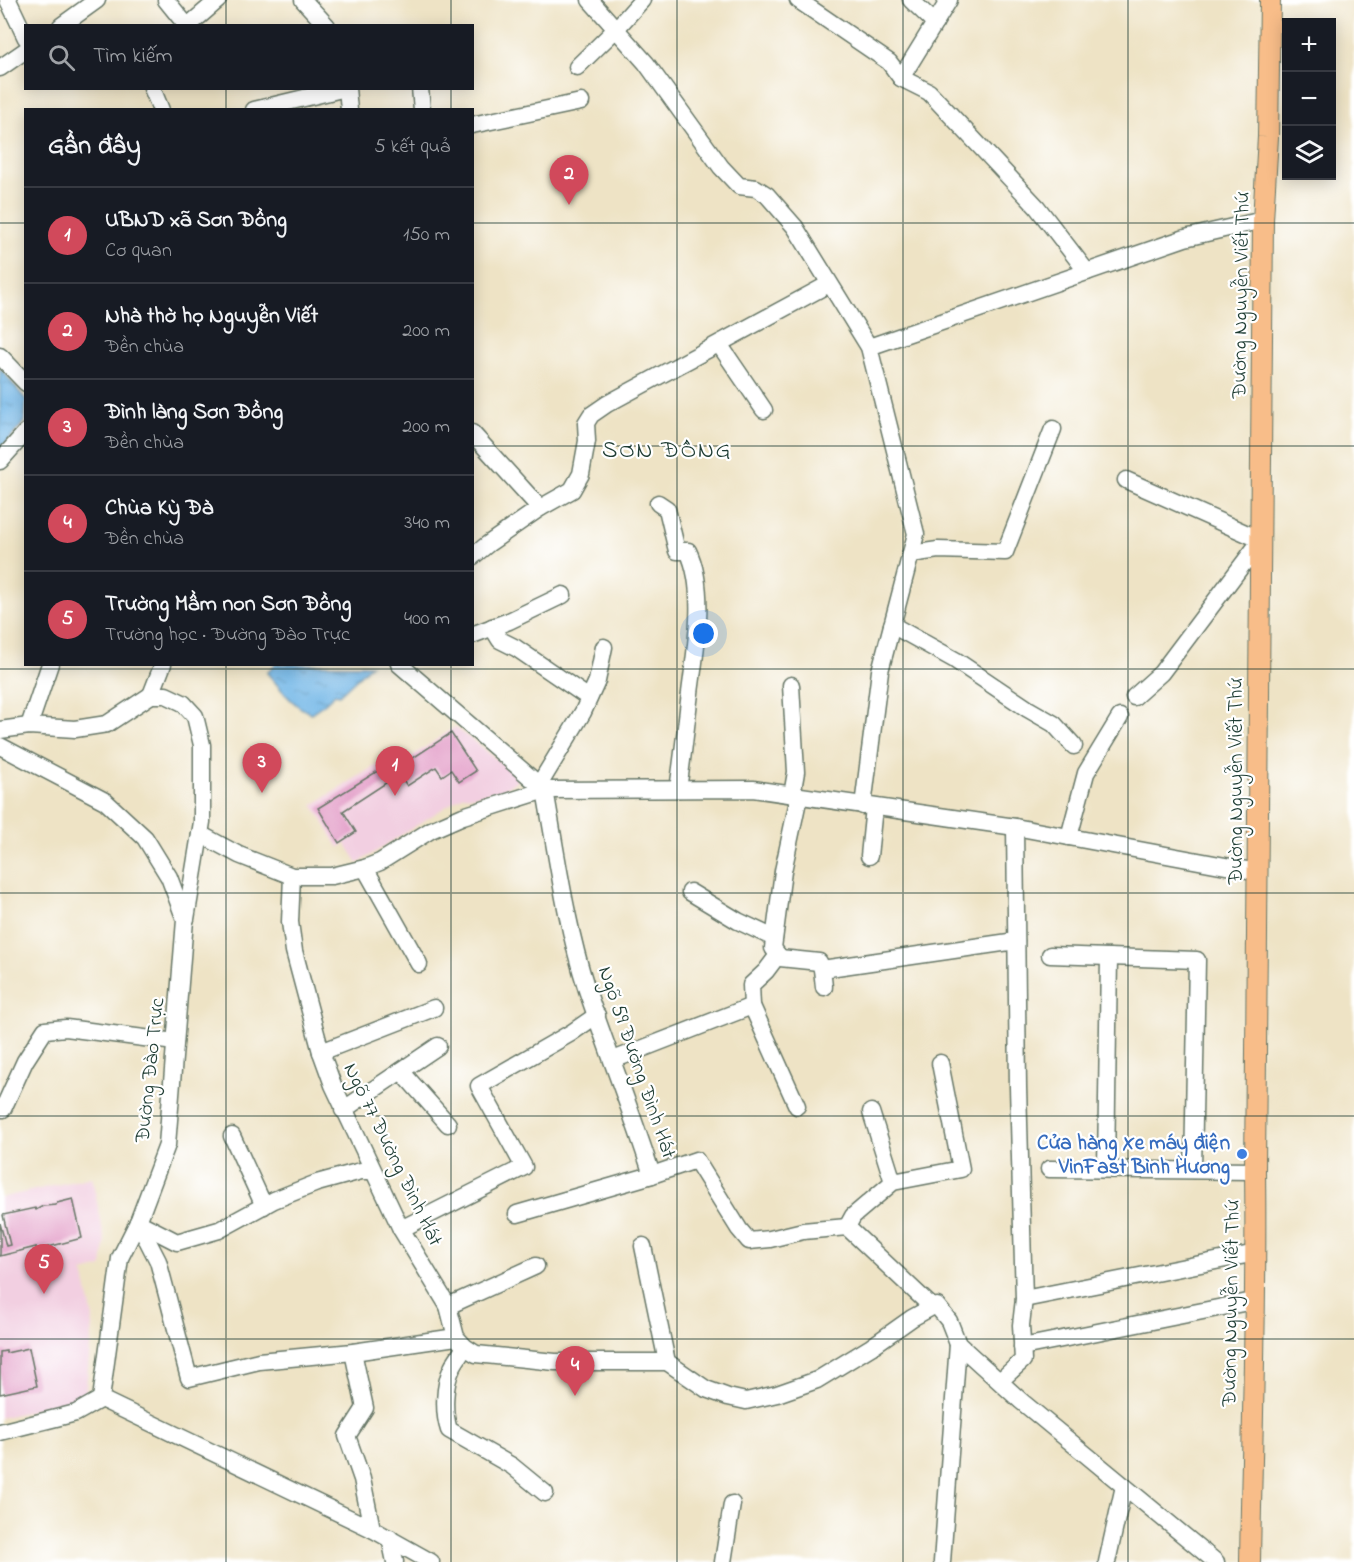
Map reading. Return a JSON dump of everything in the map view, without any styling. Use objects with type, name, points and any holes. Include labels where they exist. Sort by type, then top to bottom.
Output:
[{"type":"main road","name":"Đường Nguyễn Viết Thứ","points":[[1250,1562],[1256,1253],[1263,220],[1268,137],[1270,0]]},
{"type":"street","points":[[8,0],[24,34]]},
{"type":"street","points":[[166,0],[186,24]]},
{"type":"street","points":[[190,24],[218,0]]},
{"type":"street","points":[[303,0],[325,24]]},
{"type":"street","points":[[590,0],[646,63],[721,167],[739,186],[756,188],[767,195],[795,227],[869,347],[916,534],[880,671],[869,807],[869,856]]},
{"type":"street","points":[[576,67],[616,29],[642,0]]},
{"type":"street","points":[[798,0],[888,62],[901,78],[929,92],[1037,207],[1087,272]]},
{"type":"street","points":[[911,0],[935,22]]},
{"type":"street","points":[[901,78],[949,0]]},
{"type":"street","points":[[63,24],[92,1]]},
{"type":"street","points":[[0,68],[24,51]]},
{"type":"street","points":[[153,90],[160,108]]},
{"type":"street","points":[[262,108],[338,90]]},
{"type":"street","points":[[346,90],[349,108]]},
{"type":"street","points":[[420,90],[422,108]]},
{"type":"street","points":[[474,125],[581,102]]},
{"type":"street","points":[[869,347],[1185,238],[1263,220]]},
{"type":"street","points":[[474,555],[540,508],[572,490],[581,474],[587,441],[586,423],[591,415],[607,404],[829,284]]},
{"type":"street","points":[[719,344],[764,410]]},
{"type":"street","points":[[0,356],[22,373]]},
{"type":"street","points":[[910,554],[938,550],[1005,552],[1053,429]]},
{"type":"street","points":[[0,461],[24,434]]},
{"type":"street","points":[[474,435],[540,508]]},
{"type":"street","points":[[1126,480],[1261,540],[1161,673],[1134,697]]},
{"type":"street","points":[[658,503],[667,509],[677,550],[688,551],[692,559],[697,599],[696,646],[678,789]]},
{"type":"street","points":[[474,634],[563,595]]},
{"type":"street","points":[[892,625],[955,660],[1054,724],[1074,746]]},
{"type":"street","points":[[492,627],[500,640],[516,648],[589,698]]},
{"type":"street","points":[[542,787],[583,712],[597,681],[604,647]]},
{"type":"street","points":[[29,726],[50,666]]},
{"type":"street","points":[[151,695],[162,666]]},
{"type":"street","points":[[401,666],[542,787]]},
{"type":"street","points":[[791,685],[796,795],[783,871],[776,946],[766,971],[751,985],[752,1006],[797,1106]]},
{"type":"street","points":[[0,730],[29,726],[75,729],[106,724],[151,695],[166,695],[183,703],[195,716],[202,745],[202,822],[185,920]]},
{"type":"street","points":[[1069,837],[1086,773],[1120,717]]},
{"type":"street","name":"Đường Đào Trực","points":[[0,746],[54,772],[105,801],[146,838],[169,877],[185,920],[167,1145],[138,1222],[120,1258],[101,1399]]},
{"type":"street","points":[[200,834],[239,855],[292,876],[332,876],[380,862],[431,830],[462,816],[542,787],[753,789],[1015,827],[1258,872]]},
{"type":"street","name":"Ngõ 59 Đường Đình Hát","points":[[542,787],[567,915],[587,989],[631,1108],[652,1175],[696,1160],[749,1241],[770,1239],[803,1231],[847,1227]]},
{"type":"street","points":[[1000,1381],[1023,1360],[1021,1325],[1024,1299],[1018,1087],[1015,827]]},
{"type":"street","points":[[365,868],[419,964]]},
{"type":"street","name":"Ngõ 77 Đường Đình Hát","points":[[292,876],[290,922],[294,951],[321,1052],[343,1110],[372,1171],[401,1229],[448,1306],[460,1342]]},
{"type":"street","points":[[690,892],[776,946],[780,958],[819,962],[824,987]]},
{"type":"street","points":[[822,969],[1016,941]]},
{"type":"street","points":[[1050,955],[1197,960],[1193,1170]]},
{"type":"street","points":[[1106,1169],[1109,957]]},
{"type":"street","points":[[613,1060],[752,1006]]},
{"type":"street","points":[[321,1052],[434,1008]]},
{"type":"street","points":[[401,1229],[524,1167],[479,1086],[571,1033],[597,1015]]},
{"type":"street","points":[[3,1109],[25,1061],[45,1030],[66,1028],[176,1042]]},
{"type":"street","points":[[343,1110],[438,1046]]},
{"type":"street","points":[[932,1307],[847,1227],[853,1216],[893,1182],[961,1169],[940,1063]]},
{"type":"street","points":[[401,1071],[448,1124]]},
{"type":"street","points":[[871,1112],[893,1182]]},
{"type":"street","points":[[232,1136],[264,1206]]},
{"type":"street","points":[[1049,1169],[1255,1171]]},
{"type":"street","points":[[138,1222],[177,1242],[219,1230],[264,1206],[316,1183],[362,1171],[372,1171]]},
{"type":"street","points":[[517,1215],[652,1175]]},
{"type":"street","points":[[138,1222],[158,1261],[189,1378],[259,1361],[460,1342],[476,1354],[555,1362],[668,1362],[706,1389],[746,1401],[777,1394],[817,1380],[872,1347],[912,1318],[937,1306],[950,1321],[958,1344],[942,1562]]},
{"type":"street","points":[[643,1246],[668,1362]]},
{"type":"street","points":[[1024,1299],[1256,1253]]},
{"type":"street","points":[[448,1306],[536,1266]]},
{"type":"street","points":[[1022,1347],[1254,1301]]},
{"type":"street","points":[[460,1342],[447,1389],[446,1419],[449,1430],[512,1467],[546,1493]]},
{"type":"street","points":[[958,1344],[1216,1562]]},
{"type":"street","points":[[353,1352],[365,1408],[347,1436],[362,1479],[372,1529]]},
{"type":"street","points":[[0,1432],[76,1413],[101,1399],[372,1529],[431,1562]]},
{"type":"street","points":[[1107,1562],[1124,1486]]},
{"type":"street","points":[[723,1562],[732,1504]]},
{"type":"street","points":[[390,1539],[395,1562]]},
{"type":"shaded area","points":[[455,727],[521,778],[502,790],[473,796],[464,795],[358,863],[345,843],[339,848],[313,805],[381,762],[389,772]]},
{"type":"shaded area","points":[[92,1177],[105,1242],[102,1267],[83,1272],[93,1318],[85,1398],[0,1418],[0,1198]]},
{"type":"water","points":[[0,368],[24,398],[24,422],[0,450]]},
{"type":"water","points":[[274,666],[370,666],[339,695],[335,694],[311,713],[293,701],[267,673]]},
{"type":"building","points":[[451,733],[476,771],[459,782],[451,770],[442,776],[436,767],[407,786],[396,769]]},
{"type":"building","points":[[381,769],[389,781],[343,811],[356,832],[339,843],[318,808]]},
{"type":"building","points":[[73,1199],[82,1238],[37,1250],[36,1247],[0,1256],[0,1223],[6,1246],[10,1245],[3,1215],[35,1208],[36,1210],[43,1206],[56,1205]]},
{"type":"building","points":[[29,1348],[37,1386],[0,1394],[0,1352],[6,1351],[6,1353]]},
{"type":"place","name":"Nhà thờ họ Nguyễn Viết","points":[[569,205]]},
{"type":"place","name":"Đình làng Sơn Đồng","points":[[262,793]]},
{"type":"place","name":"UBND xã Sơn Đồng","points":[[395,796]]},
{"type":"place","name":"Cửa hàng Xe máy điện VinFast Bình Hương","points":[[1242,1154]]},
{"type":"place","name":"Trường Mầm non Sơn Đồng","points":[[44,1294]]},
{"type":"place","name":"Chùa Kỳ Đà","points":[[575,1396]]},
{"type":"district","name":"SƠN ĐỒNG","points":[[667,449]]}]
